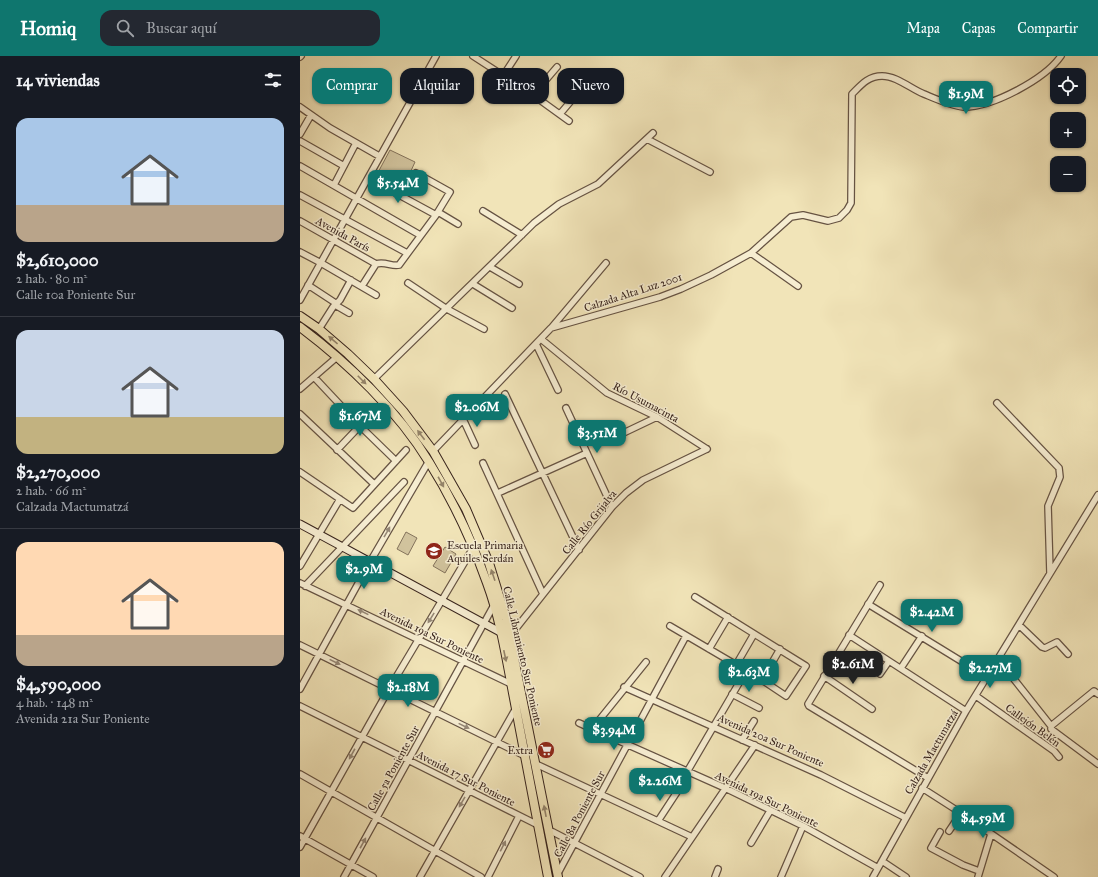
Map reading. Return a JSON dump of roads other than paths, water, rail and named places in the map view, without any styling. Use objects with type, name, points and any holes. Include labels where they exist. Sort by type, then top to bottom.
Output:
[{"type":"main road","name":"Calle Libramiento Sur Poniente","points":[[300,316],[319,329],[348,354],[374,379],[403,411],[433,451],[466,509],[489,563],[506,618],[557,876]]},
{"type":"main road","name":"Calle Libramiento Sur Poniente","points":[[300,327],[337,357],[372,390],[394,416],[429,461],[459,516],[487,583],[494,605],[516,708],[548,877]]},
{"type":"street","points":[[300,300],[436,56]]},
{"type":"street","points":[[473,56],[492,68]]},
{"type":"street","points":[[509,68],[516,56]]},
{"type":"street","name":"Calzada Alta Luz 2001","points":[[551,328],[660,297],[681,289],[711,275],[751,253],[791,217],[803,215],[828,221],[840,218],[851,203],[852,94],[868,79],[882,76],[890,77],[922,93],[947,103],[963,107],[978,106],[1001,98],[1046,73],[1057,63],[1061,56]]},
{"type":"street","points":[[549,76],[557,67]]},
{"type":"street","points":[[546,104],[569,121]]},
{"type":"street","points":[[560,114],[568,104]]},
{"type":"street","points":[[300,107],[330,128],[379,156]]},
{"type":"street","points":[[300,134],[311,115]]},
{"type":"street","points":[[374,379],[545,214],[559,204],[598,184],[653,134]]},
{"type":"street","points":[[647,139],[710,172]]},
{"type":"street","points":[[300,141],[344,166]]},
{"type":"street","points":[[334,185],[356,143]]},
{"type":"street","points":[[300,166],[420,235]]},
{"type":"street","points":[[362,286],[376,264],[385,262],[396,266],[399,265],[437,213],[450,192],[416,173]]},
{"type":"street","points":[[368,178],[458,224]]},
{"type":"street","points":[[300,195],[407,253]]},
{"type":"street","points":[[483,211],[522,235]]},
{"type":"street","name":"Avenida París","points":[[300,222],[376,264]]},
{"type":"street","points":[[300,252],[376,295]]},
{"type":"street","points":[[751,253],[798,286]]},
{"type":"street","points":[[433,451],[541,339],[606,263]]},
{"type":"street","points":[[490,267],[519,284]]},
{"type":"street","points":[[319,329],[333,306],[337,304],[351,280]]},
{"type":"street","points":[[408,283],[447,309],[484,330]]},
{"type":"street","points":[[472,284],[512,308]]},
{"type":"street","points":[[308,285],[349,313]]},
{"type":"street","name":"Río Usumacinta","points":[[541,339],[603,391],[658,417],[707,449]]},
{"type":"street","points":[[536,344],[558,390]]},
{"type":"street","points":[[300,389],[337,357]]},
{"type":"street","points":[[314,377],[359,425],[396,461]]},
{"type":"street","points":[[505,394],[579,550]]},
{"type":"street","points":[[997,403],[1059,468],[1060,477],[1048,506],[1050,573]]},
{"type":"street","points":[[566,408],[612,507]]},
{"type":"street","points":[[337,450],[372,413]]},
{"type":"street","points":[[300,414],[374,484]]},
{"type":"street","points":[[613,438],[658,417]]},
{"type":"street","points":[[463,419],[475,445]]},
{"type":"street","name":"Calle Río Grijalva","points":[[510,636],[612,507],[626,493],[643,480],[707,449]]},
{"type":"street","points":[[300,472],[353,508],[406,450]]},
{"type":"street","points":[[498,493],[587,453]]},
{"type":"street","points":[[300,689],[370,562],[429,461]]},
{"type":"street","points":[[484,463],[543,594]]},
{"type":"street","points":[[303,584],[404,482]]},
{"type":"street","name":"Calzada Mactumatzá","points":[[873,877],[966,711],[1098,495]]},
{"type":"street","points":[[300,566],[340,499]]},
{"type":"street","points":[[300,524],[500,632]]},
{"type":"street","points":[[300,847],[302,837],[331,791],[418,639],[473,548]]},
{"type":"street","name":"Avenida 19a Sur Poniente","points":[[303,584],[511,684]]},
{"type":"street","points":[[880,585],[808,702],[809,706],[928,778]]},
{"type":"street","points":[[670,626],[762,680],[786,696],[806,666],[695,597]]},
{"type":"street","points":[[868,604],[987,677]]},
{"type":"street","name":"Calle 5a Poniente Sur","points":[[344,877],[494,605]]},
{"type":"street","points":[[709,649],[728,617]]},
{"type":"street","points":[[1019,626],[1042,647],[1045,648],[1057,642],[1068,654]]},
{"type":"street","points":[[736,665],[754,634]]},
{"type":"street","points":[[849,635],[966,711]]},
{"type":"street","name":"Calle 8a Poniente Sur","points":[[557,876],[686,636]]},
{"type":"street","points":[[901,668],[922,636]]},
{"type":"street","points":[[300,645],[525,756]]},
{"type":"street","points":[[762,680],[780,649]]},
{"type":"street","points":[[998,659],[1051,726],[1051,729],[1098,764]]},
{"type":"street","points":[[880,674],[889,661]]},
{"type":"street","points":[[592,729],[646,662]]},
{"type":"street","points":[[687,772],[746,671]]},
{"type":"street","points":[[824,676],[872,709]]},
{"type":"street","name":"Avenida 20a Sur Poniente","points":[[624,688],[821,775],[906,818]]},
{"type":"street","points":[[1051,726],[1094,691],[1098,694]]},
{"type":"street","points":[[732,694],[759,708]]},
{"type":"street","name":"Callejón Belén","points":[[976,696],[1054,751],[1059,757]]},
{"type":"street","name":"Avenida 17 Sur Poniente","points":[[300,706],[538,825]]},
{"type":"street","points":[[420,877],[516,708]]},
{"type":"street","points":[[742,740],[754,721]]},
{"type":"street","name":"Avenida 19a Sur Poniente","points":[[579,723],[725,788],[803,826],[878,868]]},
{"type":"street","points":[[665,877],[755,745]]},
{"type":"street","points":[[536,764],[692,837]]},
{"type":"street","points":[[300,774],[481,877]]},
{"type":"street","points":[[922,788],[1054,877]]},
{"type":"street","points":[[658,821],[677,792]]},
{"type":"street","points":[[751,843],[770,811]]},
{"type":"street","points":[[949,831],[961,813]]},
{"type":"street","points":[[488,877],[519,816]]},
{"type":"street","points":[[781,877],[803,826]]},
{"type":"street","points":[[549,831],[640,877]]},
{"type":"street","points":[[940,832],[931,848],[978,874],[991,834]]},
{"type":"street","points":[[302,837],[373,877]]},
{"type":"street","points":[[882,861],[906,877]]},
{"type":"street","points":[[714,877],[718,869]]},
{"type":"place","name":"Escuela Primaria Aquiles Serdán","points":[[434,551]]},
{"type":"place","name":"Extra","points":[[546,750]]}]
